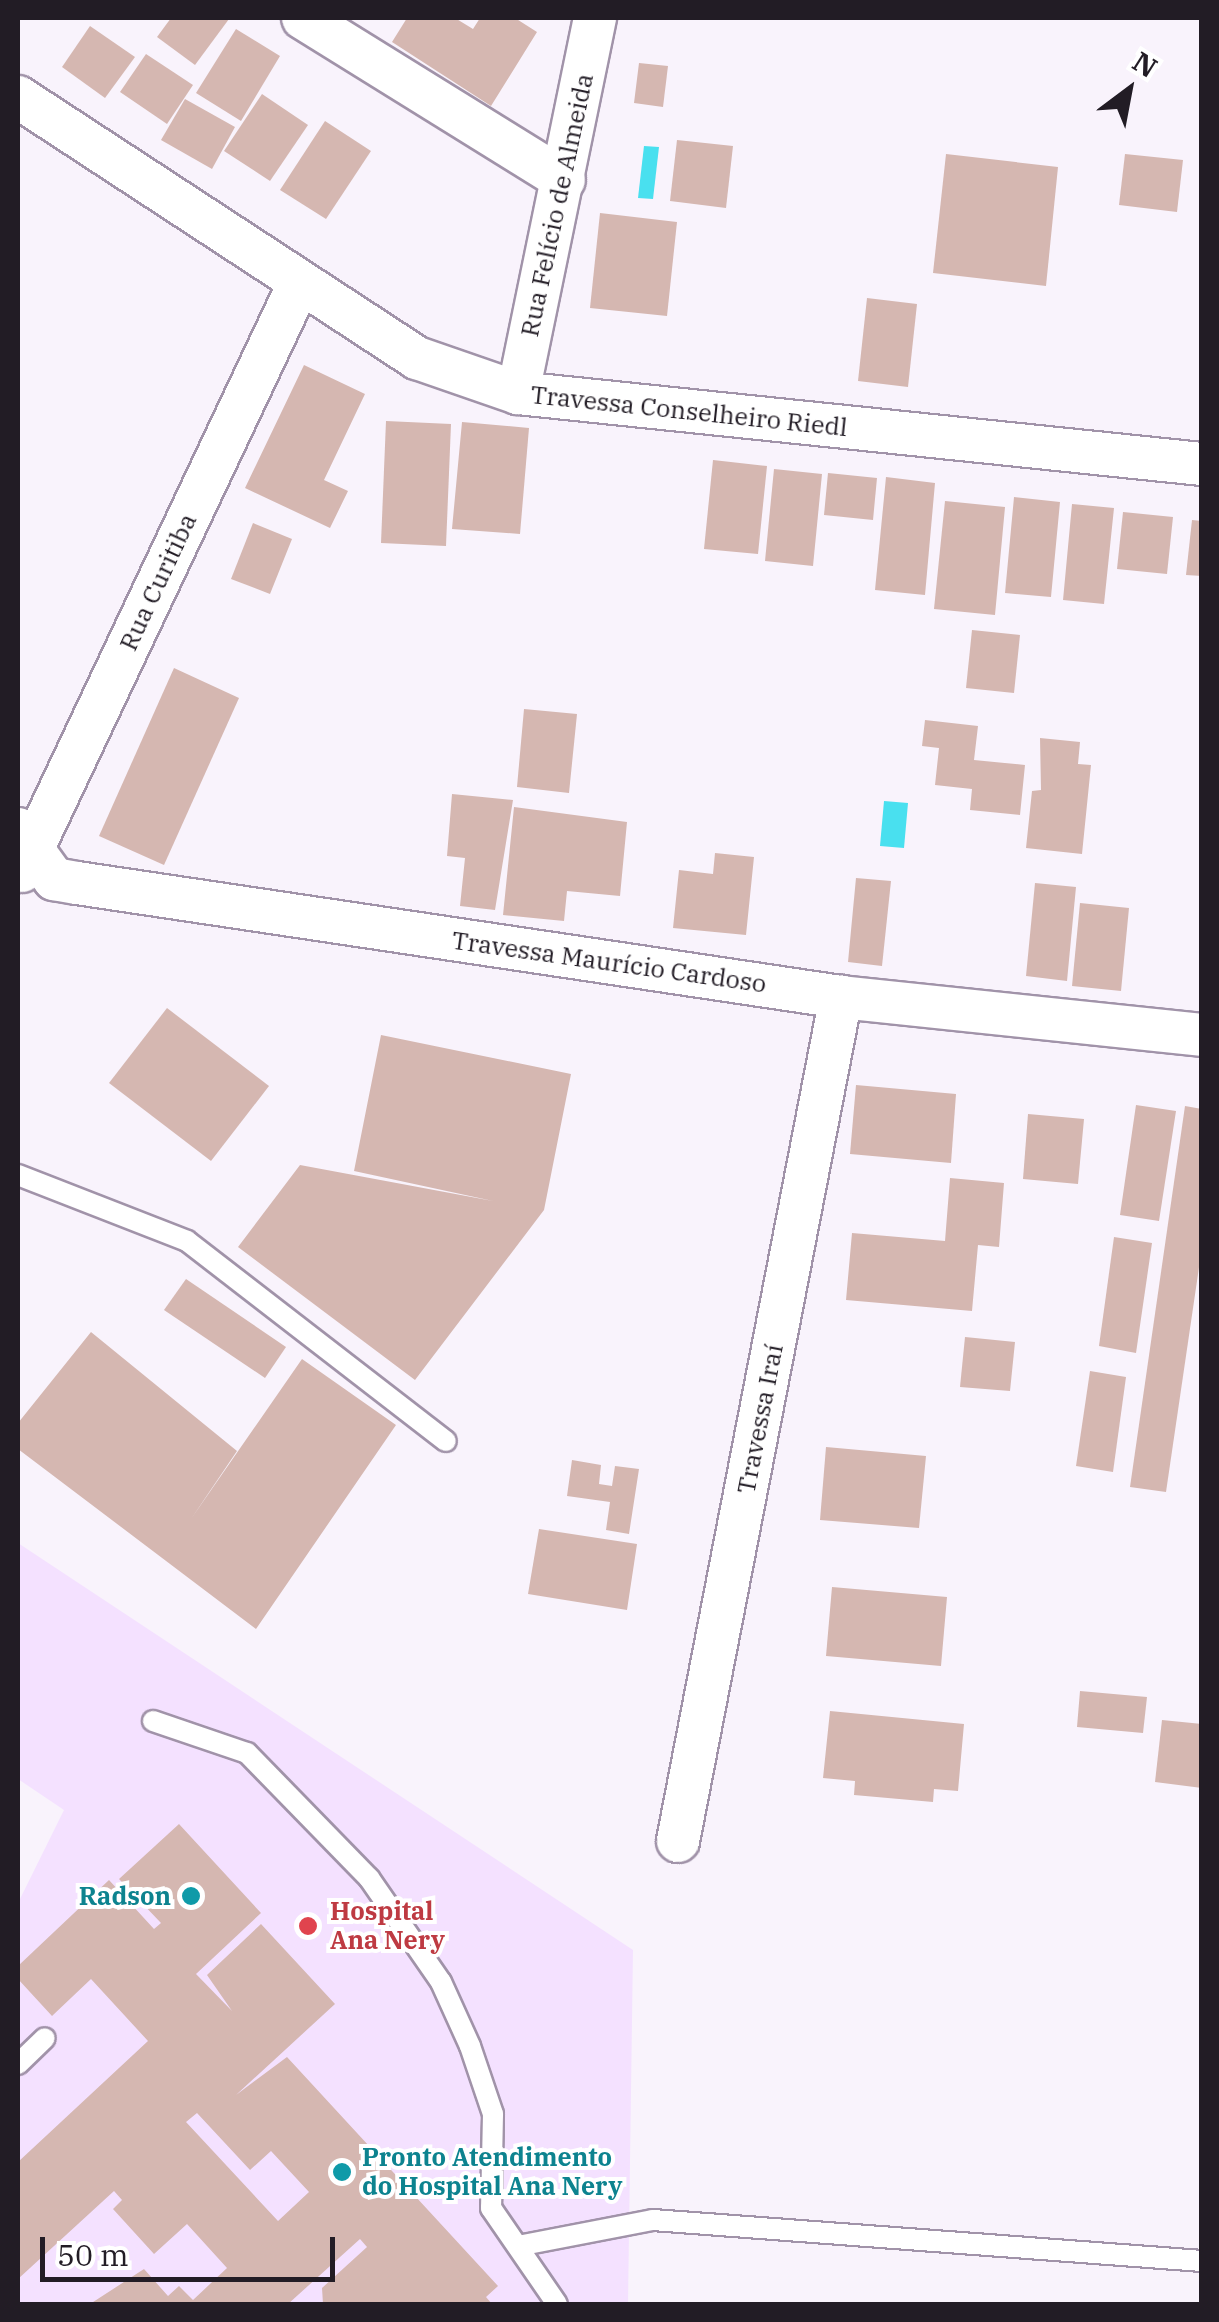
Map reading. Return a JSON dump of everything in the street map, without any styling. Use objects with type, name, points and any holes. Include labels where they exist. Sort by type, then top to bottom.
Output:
[{"type":"street","points":[[303,18],[564,180]]},
{"type":"street","name":"Rua Felício de Almeida","points":[[518,393],[595,18]]},
{"type":"street","name":"Travessa Conselheiro Riedl","points":[[18,97],[417,358],[518,393],[1202,464]]},
{"type":"street","name":"Rua Curitiba","points":[[22,854],[299,284]]},
{"type":"street","name":"Travessa Maurício Cardoso","points":[[22,854],[54,879],[77,883],[841,997],[1202,1035]]},
{"type":"street","name":"Travessa Iraí","points":[[678,1841],[841,997]]},
{"type":"lane","points":[[18,1174],[118,1206],[187,1241],[446,1441]]},
{"type":"lane","points":[[153,1721],[247,1752],[369,1878],[441,1982],[470,2046],[494,2114],[491,2208],[523,2244],[557,2304]]},
{"type":"lane","points":[[18,2064],[45,2038]]},
{"type":"lane","points":[[523,2244],[653,2220],[1202,2261]]},
{"type":"shaded area","name":"Hospital Ana Nery","points":[[18,1543],[633,1950],[628,2304],[18,2304],[18,1903],[64,1810],[18,1779]]},
{"type":"water","points":[[644,146],[659,147],[653,199],[638,198]]},
{"type":"water","points":[[884,801],[908,803],[904,848],[880,846]]},
{"type":"building","points":[[171,18],[229,19],[195,65],[157,37]]},
{"type":"building","points":[[407,18],[455,18],[473,29],[480,18],[515,18],[537,32],[491,106],[392,42]]},
{"type":"building","points":[[90,26],[135,57],[105,98],[62,67]]},
{"type":"building","points":[[236,29],[280,56],[241,121],[196,93]]},
{"type":"building","points":[[146,54],[193,85],[167,124],[120,92]]},
{"type":"building","points":[[639,63],[668,66],[663,107],[634,103]]},
{"type":"building","points":[[262,94],[308,125],[270,181],[224,151]]},
{"type":"building","points":[[185,99],[235,127],[212,169],[161,140]]},
{"type":"building","points":[[325,121],[371,151],[326,219],[280,190]]},
{"type":"building","points":[[677,140],[733,146],[726,208],[670,201]]},
{"type":"building","points":[[946,154],[1058,167],[1046,286],[933,273]]},
{"type":"building","points":[[1125,154],[1183,160],[1177,212],[1119,205]]},
{"type":"building","points":[[600,213],[677,222],[667,316],[590,308]]},
{"type":"building","points":[[867,298],[917,304],[908,387],[858,381]]},
{"type":"building","points":[[304,365],[365,394],[324,480],[348,491],[330,528],[245,488]]},
{"type":"building","points":[[386,421],[451,424],[446,546],[381,543]]},
{"type":"building","points":[[462,422],[529,428],[520,534],[452,529]]},
{"type":"building","points":[[713,460],[767,466],[758,554],[704,549]]},
{"type":"building","points":[[774,469],[822,474],[813,566],[765,561]]},
{"type":"building","points":[[828,473],[877,478],[873,520],[824,515]]},
{"type":"building","points":[[886,477],[935,483],[925,595],[875,590]]},
{"type":"building","points":[[1014,497],[1060,502],[1051,597],[1005,593]]},
{"type":"building","points":[[945,501],[1005,507],[995,615],[934,609]]},
{"type":"building","points":[[1072,504],[1114,508],[1104,604],[1063,600]]},
{"type":"building","points":[[1123,512],[1173,517],[1167,574],[1117,569]]},
{"type":"building","points":[[1192,520],[1202,521],[1202,576],[1186,575]]},
{"type":"building","points":[[253,523],[292,539],[270,594],[231,579]]},
{"type":"building","points":[[972,630],[1020,635],[1014,693],[966,688]]},
{"type":"building","points":[[174,668],[239,698],[164,865],[99,836]]},
{"type":"building","points":[[524,709],[577,714],[569,793],[517,787]]},
{"type":"building","points":[[925,720],[978,726],[974,760],[1025,765],[1020,815],[970,810],[972,789],[935,785],[939,748],[922,746]]},
{"type":"building","points":[[1040,738],[1080,742],[1078,764],[1091,765],[1082,854],[1026,848],[1032,791],[1041,790]]},
{"type":"building","points":[[452,794],[513,800],[495,910],[460,906],[465,858],[447,856]]},
{"type":"building","points":[[514,807],[627,822],[620,896],[567,891],[564,921],[503,915]]},
{"type":"building","points":[[715,853],[754,857],[746,935],[673,928],[679,870],[713,874]]},
{"type":"building","points":[[856,878],[891,881],[882,966],[848,962]]},
{"type":"building","points":[[1035,883],[1076,887],[1067,981],[1026,976]]},
{"type":"building","points":[[1080,903],[1129,908],[1121,991],[1072,986]]},
{"type":"building","points":[[167,1008],[269,1086],[211,1161],[109,1083]]},
{"type":"building","points":[[381,1035],[571,1074],[544,1210],[415,1380],[238,1247],[300,1165],[493,1201],[354,1171]]},
{"type":"building","points":[[856,1085],[956,1094],[951,1163],[850,1154]]},
{"type":"building","points":[[1136,1105],[1176,1111],[1159,1221],[1120,1215]]},
{"type":"building","points":[[1185,1106],[1202,1109],[1202,1247],[1166,1492],[1130,1487]]},
{"type":"building","points":[[1028,1114],[1084,1119],[1078,1184],[1023,1179]]},
{"type":"building","points":[[950,1178],[1004,1183],[999,1247],[978,1245],[972,1311],[846,1300],[852,1233],[945,1241]]},
{"type":"building","points":[[1114,1237],[1152,1243],[1136,1353],[1099,1346]]},
{"type":"building","points":[[186,1279],[286,1347],[265,1378],[164,1310]]},
{"type":"building","points":[[91,1332],[237,1451],[191,1519],[302,1359],[396,1425],[256,1629],[18,1449],[18,1423]]},
{"type":"building","points":[[965,1337],[1015,1342],[1010,1391],[960,1387]]},
{"type":"building","points":[[1090,1371],[1126,1377],[1113,1472],[1076,1466]]},
{"type":"building","points":[[826,1447],[926,1456],[919,1528],[820,1520]]},
{"type":"building","points":[[572,1460],[601,1465],[599,1484],[612,1486],[615,1466],[639,1469],[629,1534],[606,1530],[610,1502],[567,1496]]},
{"type":"building","points":[[539,1529],[637,1544],[627,1610],[528,1594]]},
{"type":"building","points":[[832,1587],[947,1597],[941,1666],[826,1656]]},
{"type":"building","points":[[1080,1691],[1147,1697],[1143,1733],[1077,1727]]},
{"type":"building","points":[[830,1711],[964,1724],[958,1791],[934,1789],[933,1802],[854,1795],[855,1781],[823,1778]]},
{"type":"building","points":[[1162,1720],[1202,1724],[1202,1788],[1155,1782]]},
{"type":"building","points":[[179,1824],[261,1913],[196,1974],[232,2011],[207,1975],[261,1924],[335,2004],[236,2095],[287,2057],[498,2286],[486,2297],[492,2304],[323,2304],[322,2288],[367,2247],[360,2239],[288,2304],[90,2304],[144,2269],[168,2296],[179,2286],[193,2300],[227,2268],[187,2224],[154,2254],[113,2209],[122,2200],[114,2191],[18,2279],[18,2162],[148,2041],[91,1979],[52,2016],[18,1979],[18,1966],[109,1880],[154,1929],[161,1923],[119,1879]],"holes":[[[197,2113],[250,2170],[271,2151],[309,2192],[278,2221],[186,2122]]]},
{"type":"place","name":"Radson","points":[[191,1896]]},
{"type":"place","name":"Hospital Ana Nery","points":[[308,1926]]},
{"type":"place","name":"Pronto Atendimento do Hospital Ana Nery","points":[[342,2172]]}]
